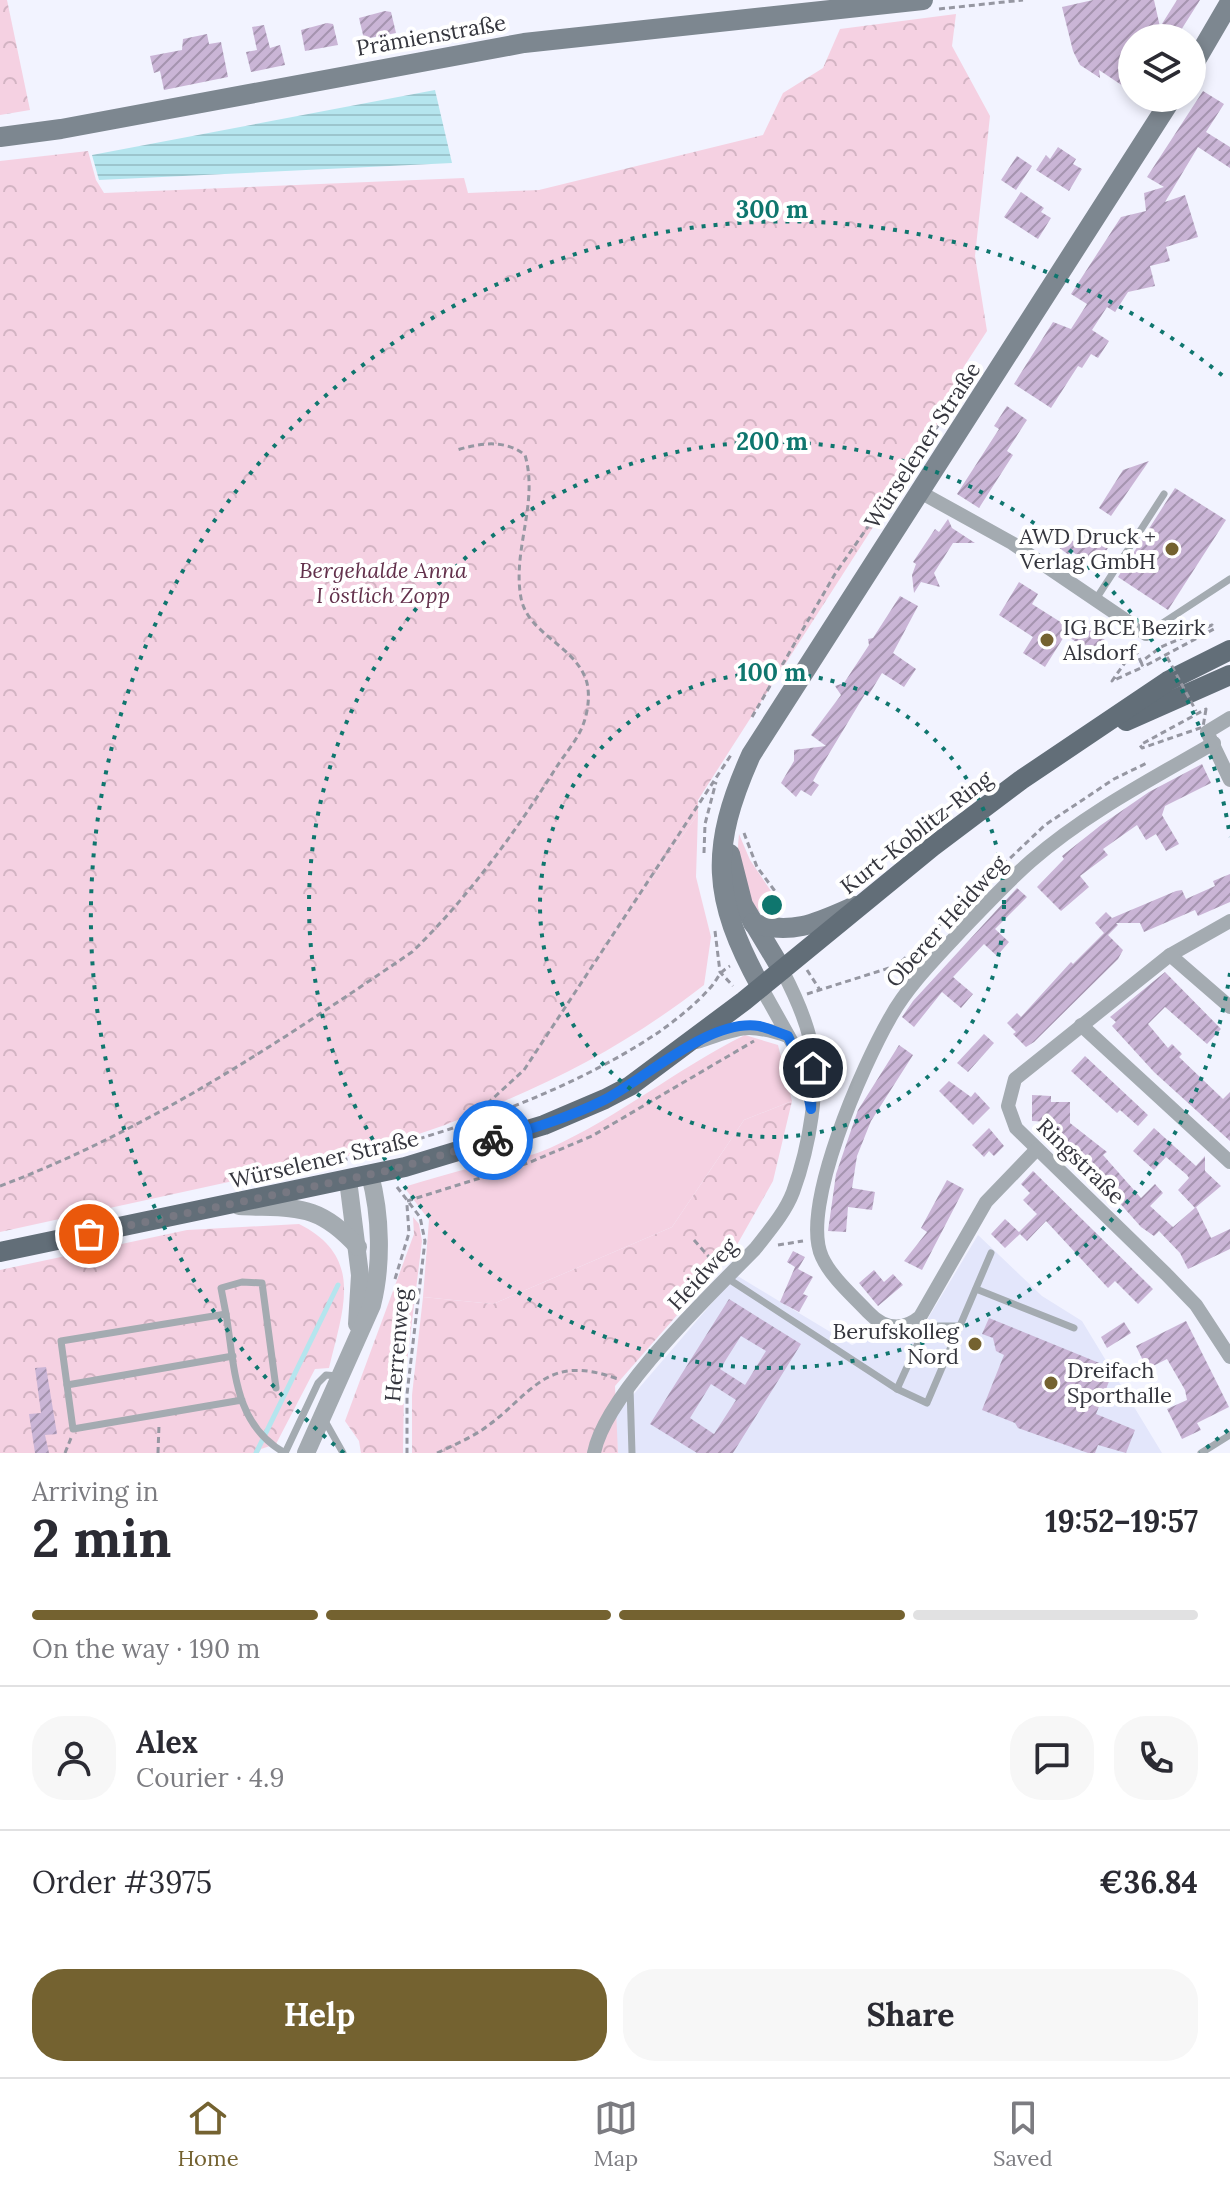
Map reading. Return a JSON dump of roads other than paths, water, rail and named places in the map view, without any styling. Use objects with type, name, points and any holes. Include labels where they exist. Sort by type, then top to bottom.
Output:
[{"type":"main road","points":[[1206,43],[1230,2]]},
{"type":"main road","name":"Prämienstraße","points":[[0,137],[61,129],[524,43],[926,5]]},
{"type":"main road","name":"Würselener Straße","points":[[761,987],[734,934],[722,891],[721,853],[733,803],[751,755],[1163,112]]},
{"type":"main road","name":"Kurt-Koblitz-Ring","points":[[782,970],[1021,780],[1168,681],[1230,650]]},
{"type":"main road","name":"Kurt-Koblitz-Ring","points":[[1086,739],[1230,675]]},
{"type":"main road","name":"Würselener Straße","points":[[0,1252],[370,1175],[573,1114],[630,1086],[782,970],[753,923],[736,887],[729,826]]},
{"type":"main road","points":[[753,923],[781,930],[805,928],[866,901]]},
{"type":"street","points":[[920,492],[1012,543],[1146,634]]},
{"type":"street","points":[[1230,718],[1208,734],[1230,780]]},
{"type":"street","name":"Oberer Heidweg","points":[[1037,1149],[986,1202],[920,1317],[909,1326],[895,1328],[878,1322],[822,1258],[816,1238],[818,1211],[844,1116],[865,1063],[892,1014],[939,954],[1032,860],[1208,734]]},
{"type":"street","name":"Ringstraße","points":[[1230,921],[1170,955],[1015,1079],[1009,1093],[1009,1117],[1037,1149],[1196,1305],[1230,1357]]},
{"type":"street","points":[[1170,955],[1230,1007]]},
{"type":"street","name":"Heidweg","points":[[594,1453],[598,1434],[630,1385],[755,1249],[793,1193],[811,1109],[811,1043],[797,999],[782,970]]},
{"type":"street","name":"Heidweg","points":[[761,987],[803,1070],[811,1109]]},
{"type":"street","points":[[1081,1025],[1230,1162]]},
{"type":"street","points":[[685,1045],[741,1027],[757,1026],[788,1036]]},
{"type":"street","points":[[306,1453],[372,1305],[378,1282],[376,1207],[370,1175]]},
{"type":"street","points":[[348,1180],[358,1247],[356,1335]]},
{"type":"street","points":[[229,1205],[316,1212],[337,1224],[358,1247]]},
{"type":"lane","points":[[1095,601],[1164,494]]},
{"type":"lane","points":[[1146,634],[1230,579]]},
{"type":"lane","points":[[727,1278],[897,1389],[927,1403],[991,1253]]},
{"type":"lane","points":[[276,1388],[262,1283],[242,1282],[221,1288],[246,1416],[259,1436],[270,1445],[285,1453],[318,1383],[326,1375],[338,1376]]},
{"type":"lane","points":[[976,1289],[1074,1328]]},
{"type":"lane","points":[[226,1314],[61,1341],[73,1429],[242,1400]]},
{"type":"lane","points":[[897,1389],[918,1343],[935,1326],[960,1326]]},
{"type":"lane","points":[[67,1385],[233,1356]]},
{"type":"lane","points":[[630,1385],[632,1453]]},
{"type":"lane","points":[[321,1416],[343,1453]]},
{"type":"lane","points":[[1201,1453],[1230,1435]]},
{"type":"waterway","points":[[256,1453],[338,1285]]},
{"type":"place","name":"AWD Druck + Verlag GmbH","points":[[1172,549]]},
{"type":"place","name":"IG BCE Bezirk Alsdorf","points":[[1047,640]]},
{"type":"place","name":"Berufskolleg Nord","points":[[975,1344]]},
{"type":"place","name":"Dreifach Sporthalle","points":[[1051,1383]]},
{"type":"park label","name":"Bergehalde Anna I östlich Zopp","points":[[383,582]]}]
